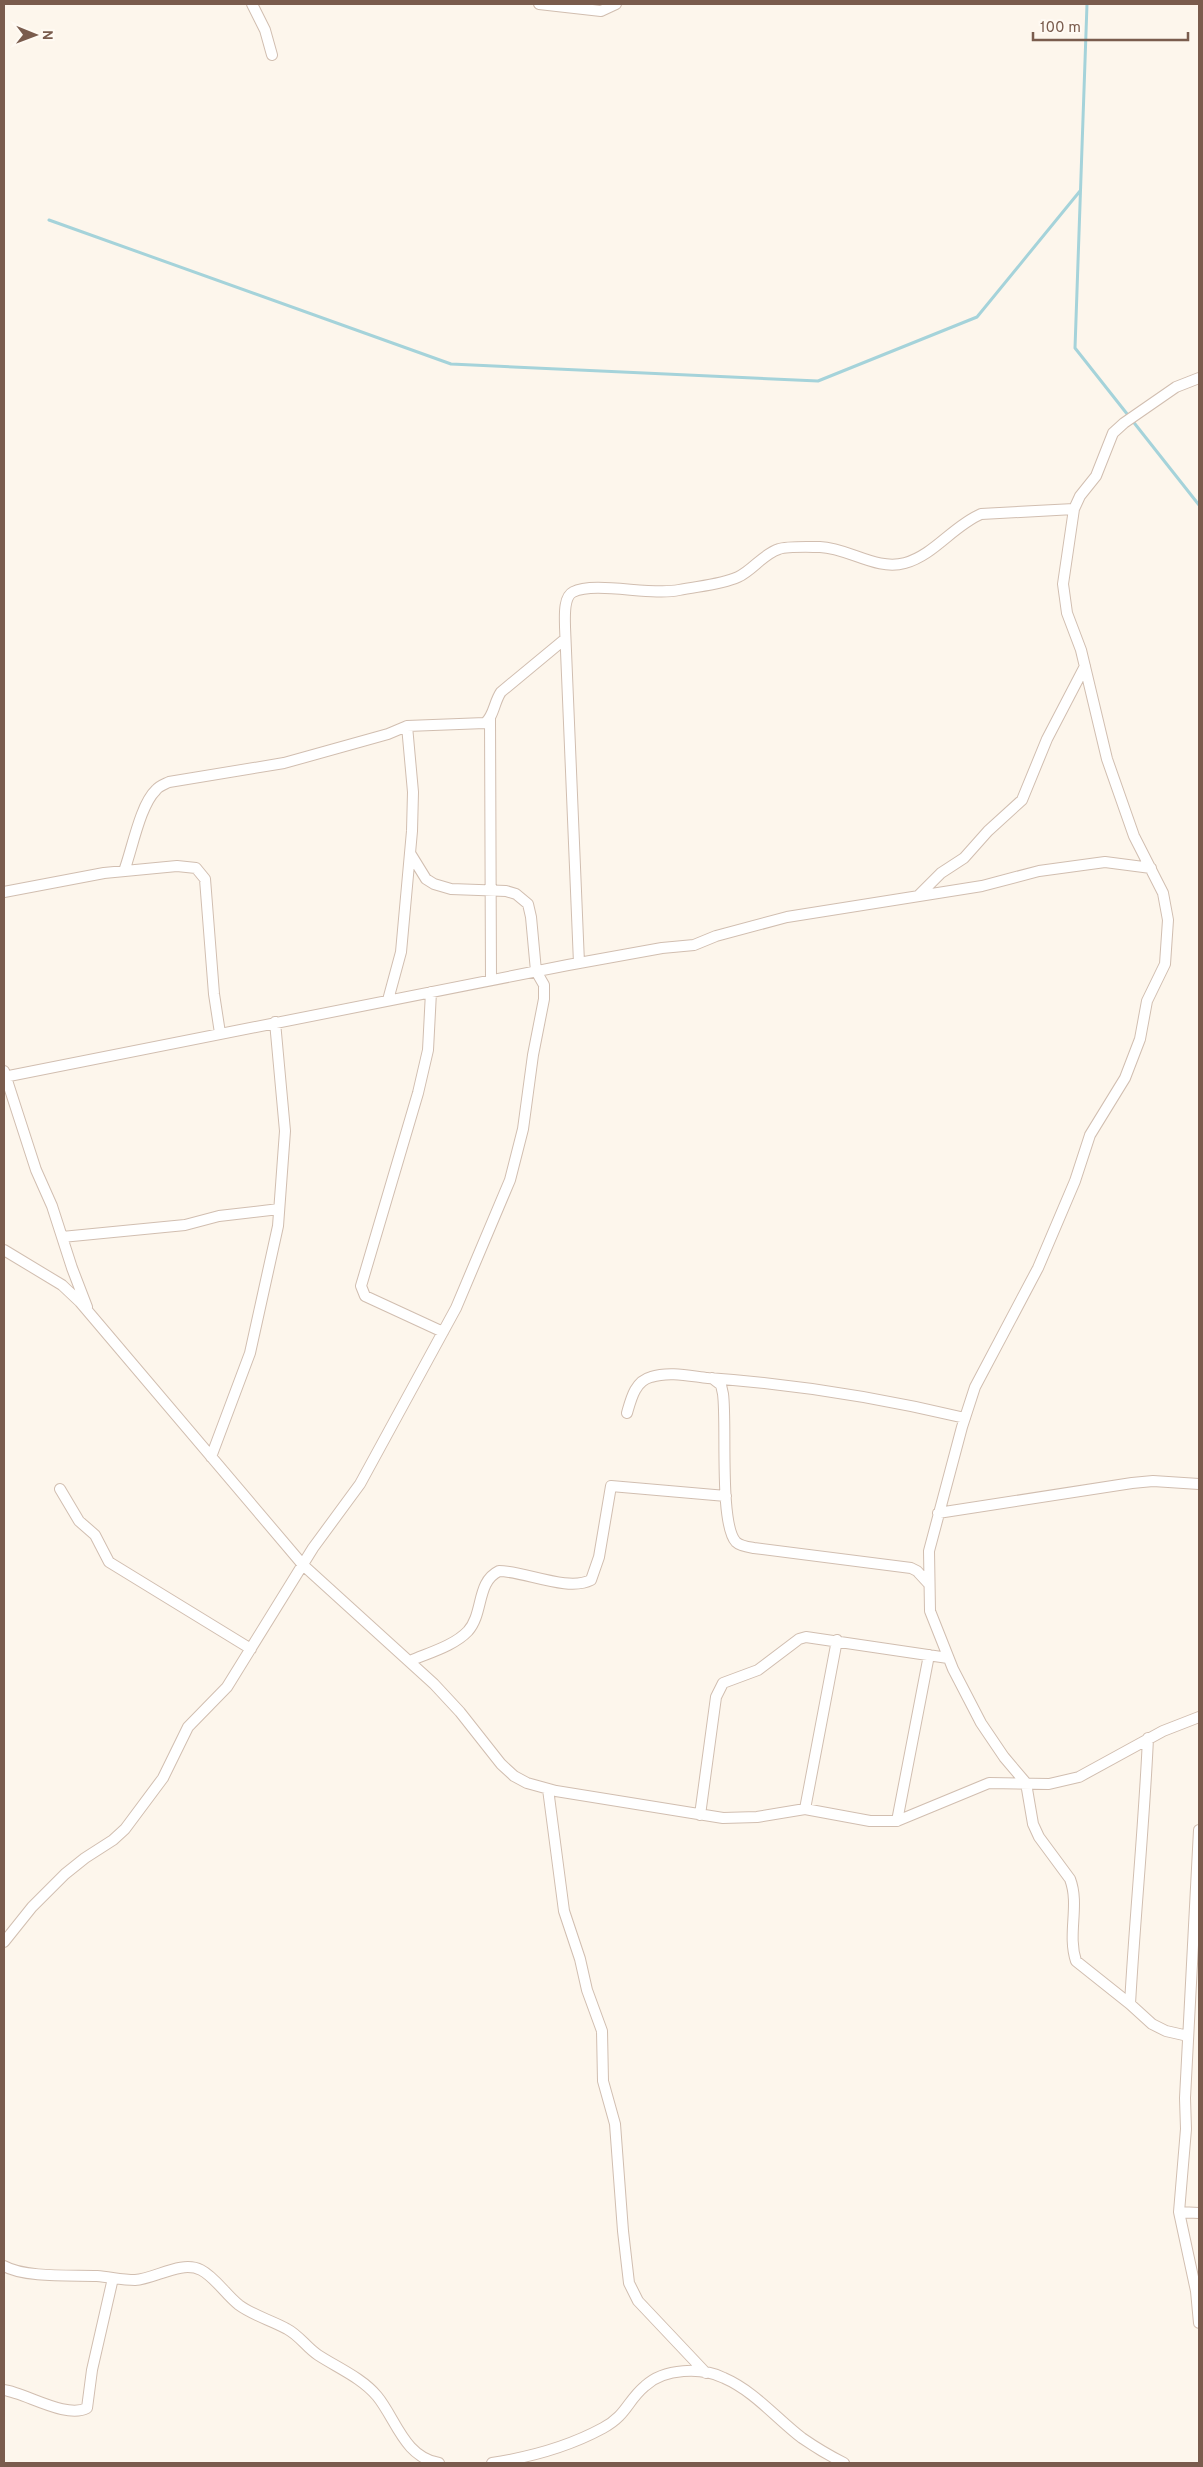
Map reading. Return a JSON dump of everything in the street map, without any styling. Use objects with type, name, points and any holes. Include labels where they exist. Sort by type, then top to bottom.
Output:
[{"type":"street","points":[[252,4],[265,30],[272,55]]},
{"type":"street","points":[[539,4],[601,11],[616,4]]},
{"type":"street","points":[[1188,2036],[1166,2031],[1152,2024],[1076,1961],[1073,1942],[1075,1909],[1073,1886],[1070,1879],[1039,1837],[1033,1824],[1026,1783],[1004,1758],[980,1723],[948,1658],[930,1611],[929,1551],[938,1513],[975,1387],[994,1355],[1048,1246],[1075,1181],[1090,1135],[1119,1090],[1140,1039],[1147,1001],[1161,975],[1167,954],[1168,920],[1165,902],[1159,883],[1134,836],[1107,759],[1085,666],[1076,634],[1067,613],[1064,590],[1074,509],[1080,496],[1096,476],[1108,442],[1118,428],[1176,387],[1199,378]]},
{"type":"street","points":[[579,963],[565,611],[568,597],[573,592],[589,588],[670,592],[727,582],[740,576],[770,554],[786,548],[833,548],[875,563],[898,564],[924,554],[969,519],[981,514],[1074,509]]},
{"type":"street","points":[[491,980],[490,717],[494,702],[501,692],[566,639]]},
{"type":"street","points":[[919,896],[941,874],[964,858],[988,831],[1022,800],[1047,739],[1085,666]]},
{"type":"street","points":[[124,871],[150,797],[156,789],[169,782],[284,763],[388,734],[407,726],[479,724],[485,723],[490,717]]},
{"type":"street","points":[[388,1000],[401,952],[414,807],[407,726]]},
{"type":"street","points":[[4,1942],[32,1906],[65,1874],[113,1840],[125,1829],[163,1778],[188,1727],[219,1698],[302,1565],[360,1484],[443,1332],[498,1212],[514,1171],[523,1129],[533,1056],[544,999],[544,985],[536,971],[528,904],[516,894],[491,889],[451,889],[434,884],[426,879],[410,853]]},
{"type":"street","points":[[91,1315],[74,1275],[52,1206],[36,1170],[5,1075],[536,971],[662,948],[694,945],[716,936],[787,917],[982,886],[1039,871],[1105,862],[1120,862],[1151,868]]},
{"type":"street","points":[[4,892],[124,871],[196,868],[203,874],[206,886],[214,994],[220,1033]]},
{"type":"street","points":[[431,992],[428,1050],[418,1093],[361,1286],[365,1296],[443,1332]]},
{"type":"street","points":[[211,1457],[250,1353],[259,1306],[272,1261],[280,1209],[285,1132],[275,1022]]},
{"type":"street","points":[[62,1237],[185,1225],[219,1216],[280,1209]]},
{"type":"street","points":[[4,1250],[62,1285],[91,1315],[302,1565],[410,1661],[460,1712],[501,1764],[514,1776],[527,1783],[548,1789],[723,1818],[757,1818],[805,1809],[870,1821],[897,1821],[989,1783],[1049,1784],[1079,1777],[1148,1738],[1199,1717]]},
{"type":"street","points":[[626,1413],[634,1392],[644,1380],[650,1377],[678,1375],[824,1390],[965,1418]]},
{"type":"street","points":[[712,1378],[721,1385],[723,1394],[726,1496],[730,1532],[736,1542],[742,1545],[911,1568],[917,1571],[929,1584]]},
{"type":"street","points":[[938,1513],[1132,1483],[1154,1481],[1199,1484]]},
{"type":"street","points":[[410,1661],[445,1646],[463,1636],[470,1629],[488,1577],[499,1570],[564,1583],[581,1584],[591,1580],[598,1557],[611,1486],[726,1496]]},
{"type":"street","points":[[60,1489],[79,1521],[95,1535],[109,1562],[251,1649]]},
{"type":"street","points":[[700,1815],[716,1696],[721,1686],[733,1678],[758,1670],[798,1639],[806,1637],[837,1640],[948,1658]]},
{"type":"street","points":[[805,1809],[837,1640]]},
{"type":"street","points":[[897,1821],[929,1655]]},
{"type":"street","points":[[1130,2004],[1136,1904],[1144,1820],[1148,1738]]},
{"type":"street","points":[[548,1789],[564,1910],[580,1959],[587,1990],[602,2031],[603,2081],[615,2124],[622,2231],[629,2283],[638,2301],[706,2373]]},
{"type":"street","points":[[1199,1830],[1185,2098],[1186,2129],[1179,2212],[1196,2291],[1199,2323]]},
{"type":"street","points":[[1179,2212],[1199,2213]]},
{"type":"street","points":[[4,2266],[11,2270],[46,2274],[135,2280],[188,2267],[200,2270],[238,2304],[259,2317],[289,2330],[319,2356],[348,2373],[367,2388],[376,2396],[398,2433],[420,2456],[439,2463]]},
{"type":"street","points":[[4,2390],[34,2398],[52,2406],[70,2409],[87,2408],[92,2370],[113,2278]]},
{"type":"street","points":[[492,2463],[555,2450],[601,2429],[623,2415],[645,2385],[654,2380],[684,2371],[706,2373],[735,2383],[803,2438],[844,2463]]},
{"type":"waterway","points":[[1087,4],[1075,348],[1199,505]]},
{"type":"waterway","points":[[49,220],[451,364],[818,381],[977,317],[1080,191]]}]
